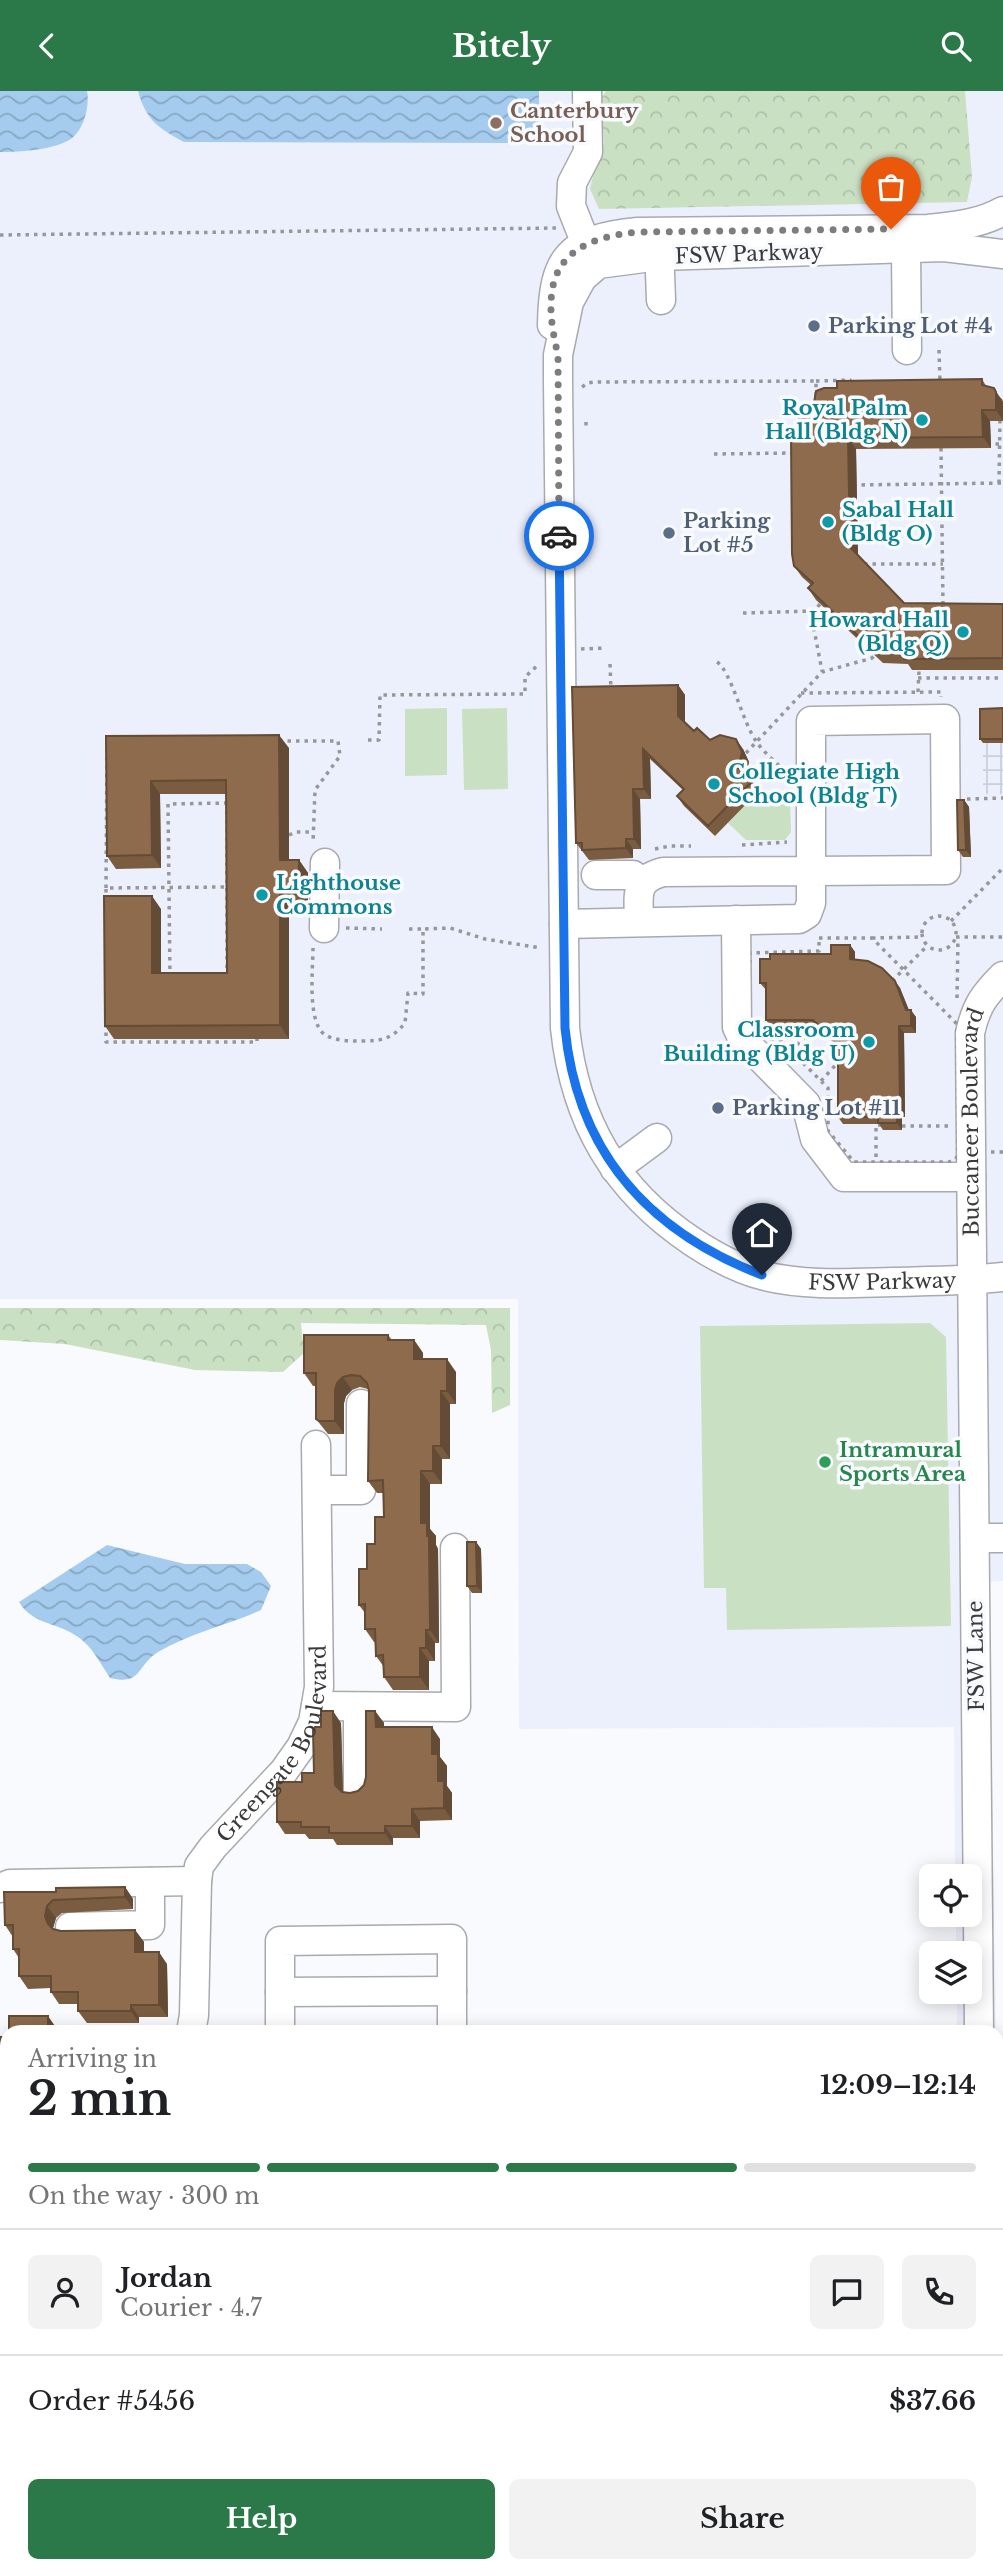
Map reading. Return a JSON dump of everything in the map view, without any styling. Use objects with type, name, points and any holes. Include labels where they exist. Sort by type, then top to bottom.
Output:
[{"type":"street","points":[[583,236],[571,206],[572,183],[588,152],[587,91]]},
{"type":"street","name":"FSW Parkway","points":[[558,355],[552,329],[555,284],[559,267],[583,236],[602,237],[638,232],[928,229],[985,220],[1002,212]]},
{"type":"street","name":"FSW Parkway","points":[[1002,212],[994,228],[1003,252]]},
{"type":"street","points":[[661,300],[659,245],[664,240],[796,236],[807,230]]},
{"type":"street","name":"FSW Parkway","points":[[1003,252],[944,247],[659,256],[610,261],[590,269],[582,278],[569,302],[558,355],[565,1028],[572,1078],[587,1120],[615,1169],[639,1199],[675,1230],[730,1263],[762,1275],[826,1284],[972,1281],[1003,1277]]},
{"type":"street","points":[[906,250],[907,350]]},
{"type":"street","points":[[564,936],[639,922],[799,919],[807,914],[811,903],[811,871],[811,721],[945,719],[946,870],[811,871],[663,873],[642,881],[639,891],[639,922]]},
{"type":"street","points":[[317,857],[326,934]]},
{"type":"street","points":[[596,875],[634,876],[642,881]]},
{"type":"street","points":[[736,920],[737,1027],[743,1040],[806,1104],[815,1139],[844,1177],[971,1177]]},
{"type":"street","name":"Buccaneer Boulevard","points":[[972,1281],[970,1033],[975,1010],[1003,976]]},
{"type":"street","points":[[615,1169],[657,1138]]},
{"type":"street","name":"FSW Lane","points":[[972,1281],[975,1538],[990,1772],[987,2025]]},
{"type":"street","points":[[317,1490],[361,1490],[361,1404]]},
{"type":"street","name":"Greengate Boulevard","points":[[192,2025],[197,1881],[200,1866],[213,1847],[284,1771],[301,1747],[313,1722],[319,1687],[316,1445]]},
{"type":"street","points":[[975,1538],[1003,1538]]},
{"type":"street","points":[[316,1706],[456,1707],[455,1548]]},
{"type":"street","points":[[358,1707],[358,1790]]},
{"type":"street","points":[[0,1888],[10,1885],[197,1881]]},
{"type":"street","points":[[70,1927],[150,1925],[150,1882]]},
{"type":"street","points":[[280,2025],[280,1941],[452,1939],[452,2025]]},
{"type":"street","points":[[280,1992],[452,1991]]},
{"type":"path","points":[[0,235],[583,236]]},
{"type":"path","points":[[939,350],[940,391]]},
{"type":"path","points":[[816,380],[816,400]]},
{"type":"path","points":[[579,390],[594,382],[849,380],[850,392]]},
{"type":"path","points":[[851,485],[1001,483],[1001,413]]},
{"type":"path","points":[[586,422],[586,429]]},
{"type":"path","points":[[978,444],[999,444]]},
{"type":"path","points":[[941,448],[943,616]]},
{"type":"path","points":[[714,454],[799,453]]},
{"type":"path","points":[[862,563],[943,564]]},
{"type":"path","points":[[821,604],[814,611],[813,624],[822,672]]},
{"type":"path","points":[[743,613],[814,611]]},
{"type":"path","points":[[579,649],[605,648]]},
{"type":"path","points":[[746,753],[822,672],[875,655]]},
{"type":"path","points":[[368,740],[379,740],[380,695],[525,694],[525,677],[546,657]]},
{"type":"path","points":[[717,662],[724,667],[756,741],[793,779],[792,766]]},
{"type":"path","points":[[610,664],[612,696]]},
{"type":"path","points":[[918,692],[919,670]]},
{"type":"path","points":[[918,678],[1003,678]]},
{"type":"path","points":[[801,693],[941,692]]},
{"type":"path","points":[[791,703],[792,716]]},
{"type":"path","points":[[270,741],[338,741],[340,756],[315,790],[313,843],[317,857]]},
{"type":"path","points":[[106,914],[106,743],[120,743]]},
{"type":"path","points":[[946,799],[1003,798]]},
{"type":"path","points":[[227,803],[227,976],[170,977],[169,888],[168,804],[227,803]]},
{"type":"path","points":[[289,835],[296,832],[313,832]]},
{"type":"path","points":[[742,845],[786,844],[794,835]]},
{"type":"path","points":[[650,852],[662,846],[691,846]]},
{"type":"path","points":[[951,921],[1003,868]]},
{"type":"path","points":[[106,888],[226,887]]},
{"type":"path","points":[[957,937],[949,947],[938,950],[927,946],[922,937],[923,926],[930,918],[940,916],[955,925],[957,937],[957,999]]},
{"type":"path","points":[[409,929],[450,928],[496,941],[545,949],[564,936]]},
{"type":"path","points":[[382,929],[326,934],[314,1012],[318,1027],[325,1035],[336,1039],[377,1041],[388,1039],[405,1023],[408,993],[423,994],[423,929]]},
{"type":"path","points":[[922,937],[818,938],[819,951],[750,953],[749,1021],[753,1035],[759,1040],[780,1040],[828,1088],[828,1131],[854,1162],[949,1162],[956,1159],[958,1152],[957,1012]]},
{"type":"path","points":[[957,937],[1003,937]]},
{"type":"path","points":[[872,938],[957,1024]]},
{"type":"path","points":[[892,981],[927,946]]},
{"type":"path","points":[[106,1017],[106,1042],[257,1042],[257,1039]]},
{"type":"path","points":[[791,1051],[814,1027]]},
{"type":"path","points":[[821,1081],[843,1057]]},
{"type":"path","points":[[876,1162],[876,1125],[883,1125]]},
{"type":"path","points":[[902,1126],[958,1126]]},
{"type":"shaded area","points":[[0,91],[1003,91],[1003,1581],[989,1582],[996,2025],[957,2025],[957,2004],[982,2004],[982,1941],[956,1941],[956,1927],[982,1927],[982,1864],[955,1864],[954,1727],[519,1729],[518,1299],[0,1299]]},
{"type":"shaded area","points":[[983,743],[1003,743],[1003,794],[983,794]]},
{"type":"green space","points":[[606,91],[965,91],[972,177],[967,202],[599,209],[590,189],[598,155],[604,143],[601,99]]},
{"type":"green space","points":[[447,708],[447,775],[405,776],[405,709]]},
{"type":"green space","points":[[507,708],[508,789],[464,790],[462,709]]},
{"type":"green space","points":[[763,788],[769,798],[790,798],[791,832],[785,840],[746,840],[728,823],[750,800],[753,803],[758,798],[756,795]]},
{"type":"green space","points":[[0,1308],[510,1308],[510,1405],[492,1413],[491,1350],[486,1325],[301,1323],[304,1353],[283,1372],[195,1370],[65,1344],[0,1340]]},
{"type":"green space","name":"Intramural Sports Area","points":[[930,1323],[946,1337],[951,1626],[727,1630],[726,1588],[704,1588],[700,1326]]},
{"type":"water","points":[[0,91],[87,91],[88,103],[80,129],[65,142],[37,149],[0,152]]},
{"type":"water","points":[[138,91],[539,91],[539,126],[520,143],[184,142],[154,122]]},
{"type":"water","points":[[107,1545],[185,1564],[247,1564],[261,1572],[271,1586],[261,1610],[170,1645],[151,1657],[134,1677],[120,1680],[110,1678],[86,1643],[67,1631],[30,1615],[19,1602]]},
{"type":"building","points":[[982,379],[982,385],[994,388],[996,392],[996,410],[982,410],[983,437],[848,438],[850,547],[904,603],[1003,604],[1003,658],[904,659],[904,653],[875,652],[808,588],[813,583],[794,566],[791,436],[798,436],[800,407],[814,403],[816,391],[837,388],[837,381]]},
{"type":"building","points":[[678,685],[678,716],[694,731],[697,728],[710,740],[720,735],[736,739],[742,752],[738,768],[752,781],[708,826],[677,796],[684,789],[643,749],[644,789],[633,789],[634,839],[626,839],[626,848],[582,850],[582,843],[576,843],[572,687]]},
{"type":"building","points":[[1003,708],[1003,739],[980,739],[980,709]]},
{"type":"building","name":"Lighthouse Commons","points":[[279,735],[280,860],[299,860],[298,890],[280,890],[280,1025],[105,1026],[104,896],[152,896],[152,973],[227,973],[226,780],[151,781],[152,855],[107,856],[106,736]]},
{"type":"building","points":[[957,800],[964,800],[966,850],[958,850]]},
{"type":"building","name":"Classroom Building (Bldg U)","points":[[831,945],[850,945],[850,959],[868,961],[882,968],[895,981],[906,1010],[911,1010],[911,1026],[899,1026],[900,1110],[897,1110],[897,1123],[878,1123],[878,1117],[838,1117],[838,1044],[813,1020],[766,1020],[766,983],[760,983],[760,959],[770,959],[770,954],[831,954]]},
{"type":"building","points":[[304,1335],[388,1335],[388,1340],[414,1340],[414,1359],[447,1359],[447,1391],[441,1391],[441,1446],[433,1446],[433,1471],[421,1471],[421,1523],[427,1523],[429,1536],[430,1630],[426,1630],[426,1648],[420,1648],[420,1677],[384,1677],[383,1655],[376,1656],[375,1629],[365,1629],[365,1604],[359,1605],[359,1569],[367,1569],[367,1544],[375,1544],[375,1517],[384,1517],[383,1480],[368,1481],[367,1383],[360,1376],[343,1377],[335,1390],[335,1421],[316,1419],[316,1373],[304,1373]]},
{"type":"building","points":[[467,1542],[476,1542],[477,1586],[467,1586]]},
{"type":"building","points":[[321,1711],[333,1711],[335,1785],[342,1792],[358,1791],[364,1785],[366,1711],[375,1711],[376,1727],[432,1727],[432,1754],[438,1754],[438,1781],[444,1781],[444,1808],[412,1809],[412,1826],[385,1826],[385,1833],[329,1833],[329,1827],[301,1827],[301,1822],[277,1822],[277,1782],[302,1782],[302,1773],[314,1773],[313,1730],[315,1727],[321,1727]]},
{"type":"building","points":[[125,1887],[125,1897],[53,1900],[47,1906],[45,1916],[53,1929],[61,1931],[135,1930],[135,1952],[159,1952],[159,2005],[131,2005],[131,2011],[78,2011],[78,1992],[51,1992],[51,1976],[19,1976],[19,1949],[13,1949],[13,1925],[5,1925],[4,1892],[56,1892],[56,1888]]},
{"type":"building","points":[[9,2016],[48,2016],[48,2025],[9,2025]]},
{"type":"way so far","points":[[559,536],[558,355],[552,329],[552,299],[559,267],[571,253],[602,237],[638,232],[891,229]]},
{"type":"place","name":"Canterbury School","points":[[496,123]]},
{"type":"place","name":"Parking Lot #4","points":[[814,326]]},
{"type":"place","name":"Royal Palm Hall (Bldg N)","points":[[922,420]]},
{"type":"place","name":"Sabal Hall (Bldg O)","points":[[828,522]]},
{"type":"place","name":"Parking Lot #5","points":[[669,533]]},
{"type":"place","name":"Howard Hall (Bldg Q)","points":[[963,632]]},
{"type":"place","name":"Collegiate High School (Bldg T)","points":[[714,784]]},
{"type":"place","name":"Lighthouse Commons","points":[[262,895]]},
{"type":"place","name":"Classroom Building (Bldg U)","points":[[869,1042]]},
{"type":"place","name":"Parking Lot #11","points":[[718,1108]]},
{"type":"place","name":"Intramural Sports Area","points":[[825,1462]]},
{"type":"route","points":[[559,536],[565,1028],[572,1078],[587,1120],[608,1160],[639,1199],[701,1248],[762,1275]]}]
